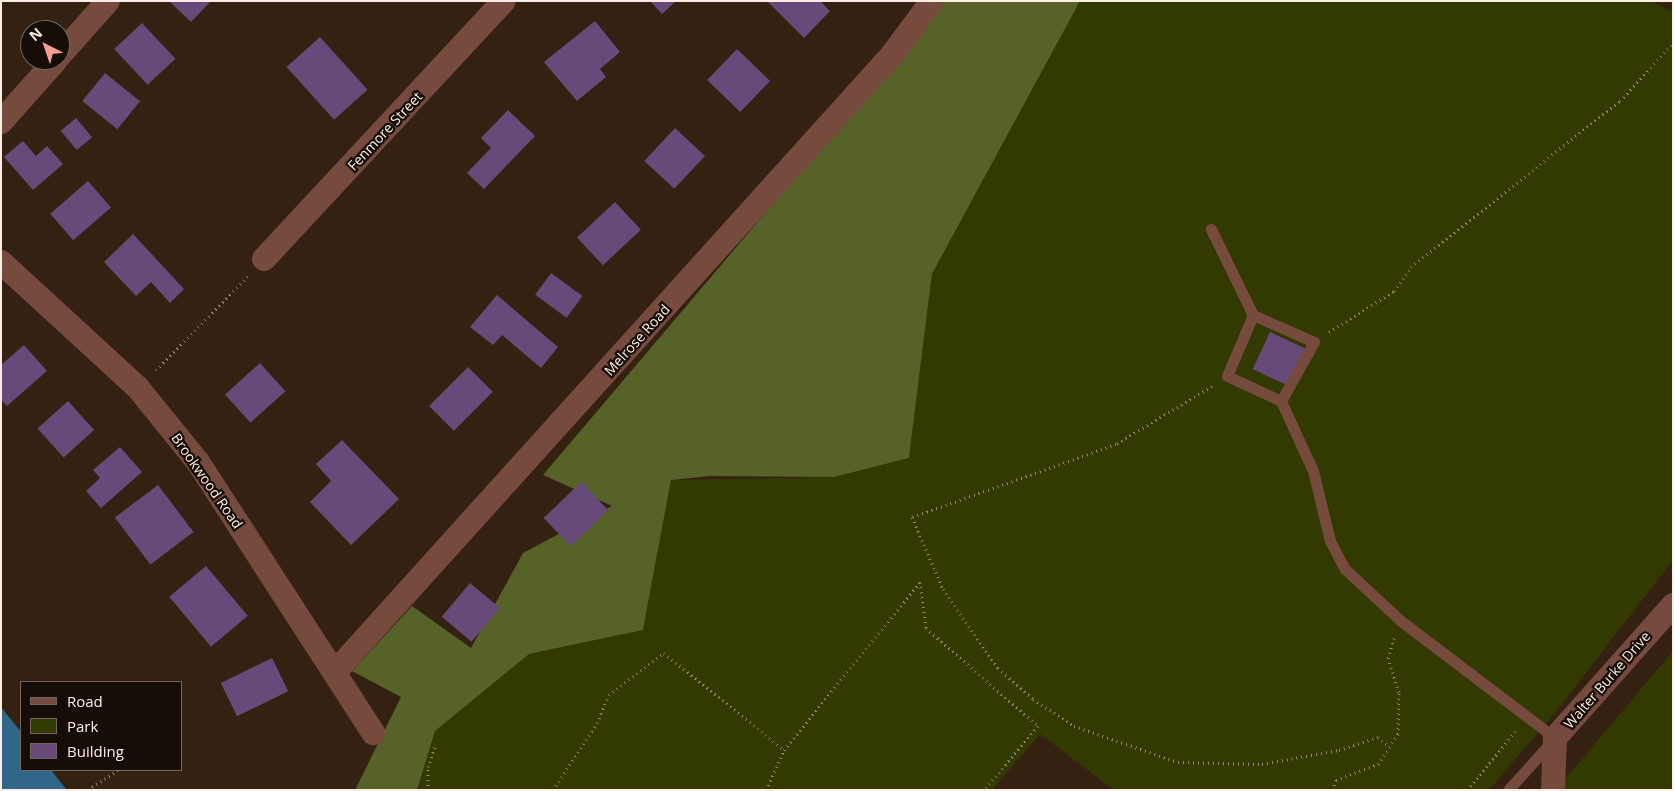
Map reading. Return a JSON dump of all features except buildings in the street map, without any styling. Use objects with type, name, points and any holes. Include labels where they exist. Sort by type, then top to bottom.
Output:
[{"type":"street","points":[[70,44],[108,1]]},
{"type":"street","name":"Fenmore Street","points":[[264,259],[504,1]]},
{"type":"street","name":"Melrose Road","points":[[335,672],[892,55],[932,1]]},
{"type":"street","points":[[1,122],[47,70]]},
{"type":"street","name":"Brookwood Road","points":[[1,262],[138,388],[198,462],[373,733]]},
{"type":"street","name":"Walter Burke Drive","points":[[1553,790],[1555,738],[1673,605]]},
{"type":"lane","points":[[1211,229],[1253,315],[1314,342],[1281,401]]},
{"type":"lane","points":[[1253,315],[1227,376],[1281,401],[1313,471],[1330,540],[1345,569],[1401,621],[1555,738],[1508,790]]},
{"type":"path","points":[[1314,342],[1394,291],[1411,267],[1620,101],[1673,42]]},
{"type":"path","points":[[138,388],[264,259]]},
{"type":"path","points":[[1227,376],[1116,444],[912,517],[943,589],[998,668],[1033,699],[1074,726],[1178,762],[1262,764],[1339,750],[1378,737],[1390,746]]},
{"type":"path","points":[[766,790],[784,750],[920,582],[926,628],[1038,726],[984,790]]},
{"type":"path","points":[[1332,790],[1336,780],[1378,764],[1398,734],[1399,692],[1388,658],[1401,621]]},
{"type":"path","points":[[553,790],[597,723],[609,695],[664,653],[784,750]]},
{"type":"path","points":[[1466,790],[1527,717]]},
{"type":"path","points":[[428,790],[428,767],[436,744]]},
{"type":"path","points":[[88,790],[116,771]]},
{"type":"green space","points":[[945,1],[1080,1],[932,274],[909,458],[834,477],[710,476],[671,480],[643,630],[529,654],[435,731],[417,790],[355,790],[401,697],[352,671],[412,606],[471,648],[523,553],[612,506],[543,475]]},
{"type":"green space","points":[[1080,1],[1651,1],[1673,12],[1673,560],[1558,709],[1489,790],[1114,790],[1040,734],[992,790],[417,790],[435,731],[518,657],[643,630],[671,480],[834,477],[909,458],[932,274]]},
{"type":"green space","points":[[1673,651],[1673,790],[1556,790]]},
{"type":"water","points":[[1,707],[20,731],[20,771],[52,771],[67,790],[1,790]]}]
